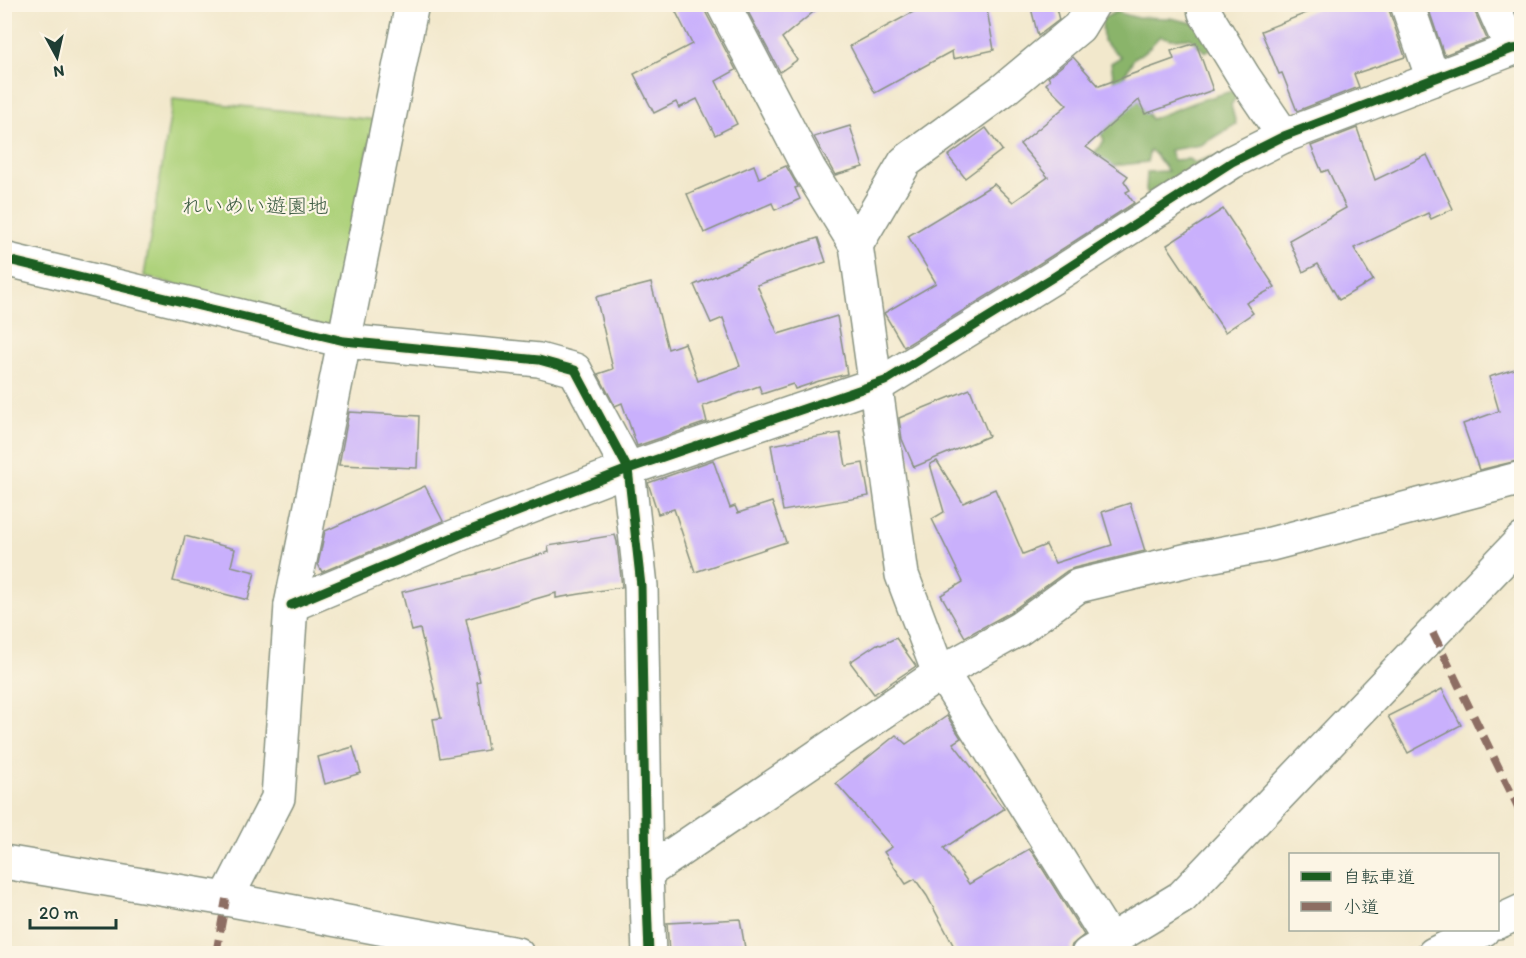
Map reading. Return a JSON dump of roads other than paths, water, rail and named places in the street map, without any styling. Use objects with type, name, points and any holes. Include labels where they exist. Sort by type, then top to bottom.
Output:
[{"type":"street","points":[[226,899],[278,798],[291,605],[412,4]]},
{"type":"street","points":[[723,4],[809,169],[856,245],[902,576],[934,660],[1104,949],[1182,897],[1521,540]]},
{"type":"street","points":[[856,245],[905,162],[1002,91],[1079,27],[1093,4]]},
{"type":"street","points":[[1203,4],[1205,13],[1244,77],[1284,136]]},
{"type":"street","points":[[1407,4],[1433,79]]},
{"type":"street","points":[[291,605],[463,533],[628,469],[885,381],[1052,278],[1232,162],[1284,136],[1517,49],[1492,4]]},
{"type":"street","points":[[4,259],[344,341],[538,360],[575,370],[628,469],[641,586],[649,954]]},
{"type":"street","points":[[646,873],[942,672],[1019,629],[1078,586],[1188,560],[1271,544],[1521,478]]},
{"type":"street","points":[[4,862],[226,899],[517,954]]},
{"type":"street","points":[[1499,921],[1521,910]]},
{"type":"street","points":[[1434,954],[1481,931]]},
{"type":"park label","name":"れいめい遊園地","points":[[255,205]]}]
